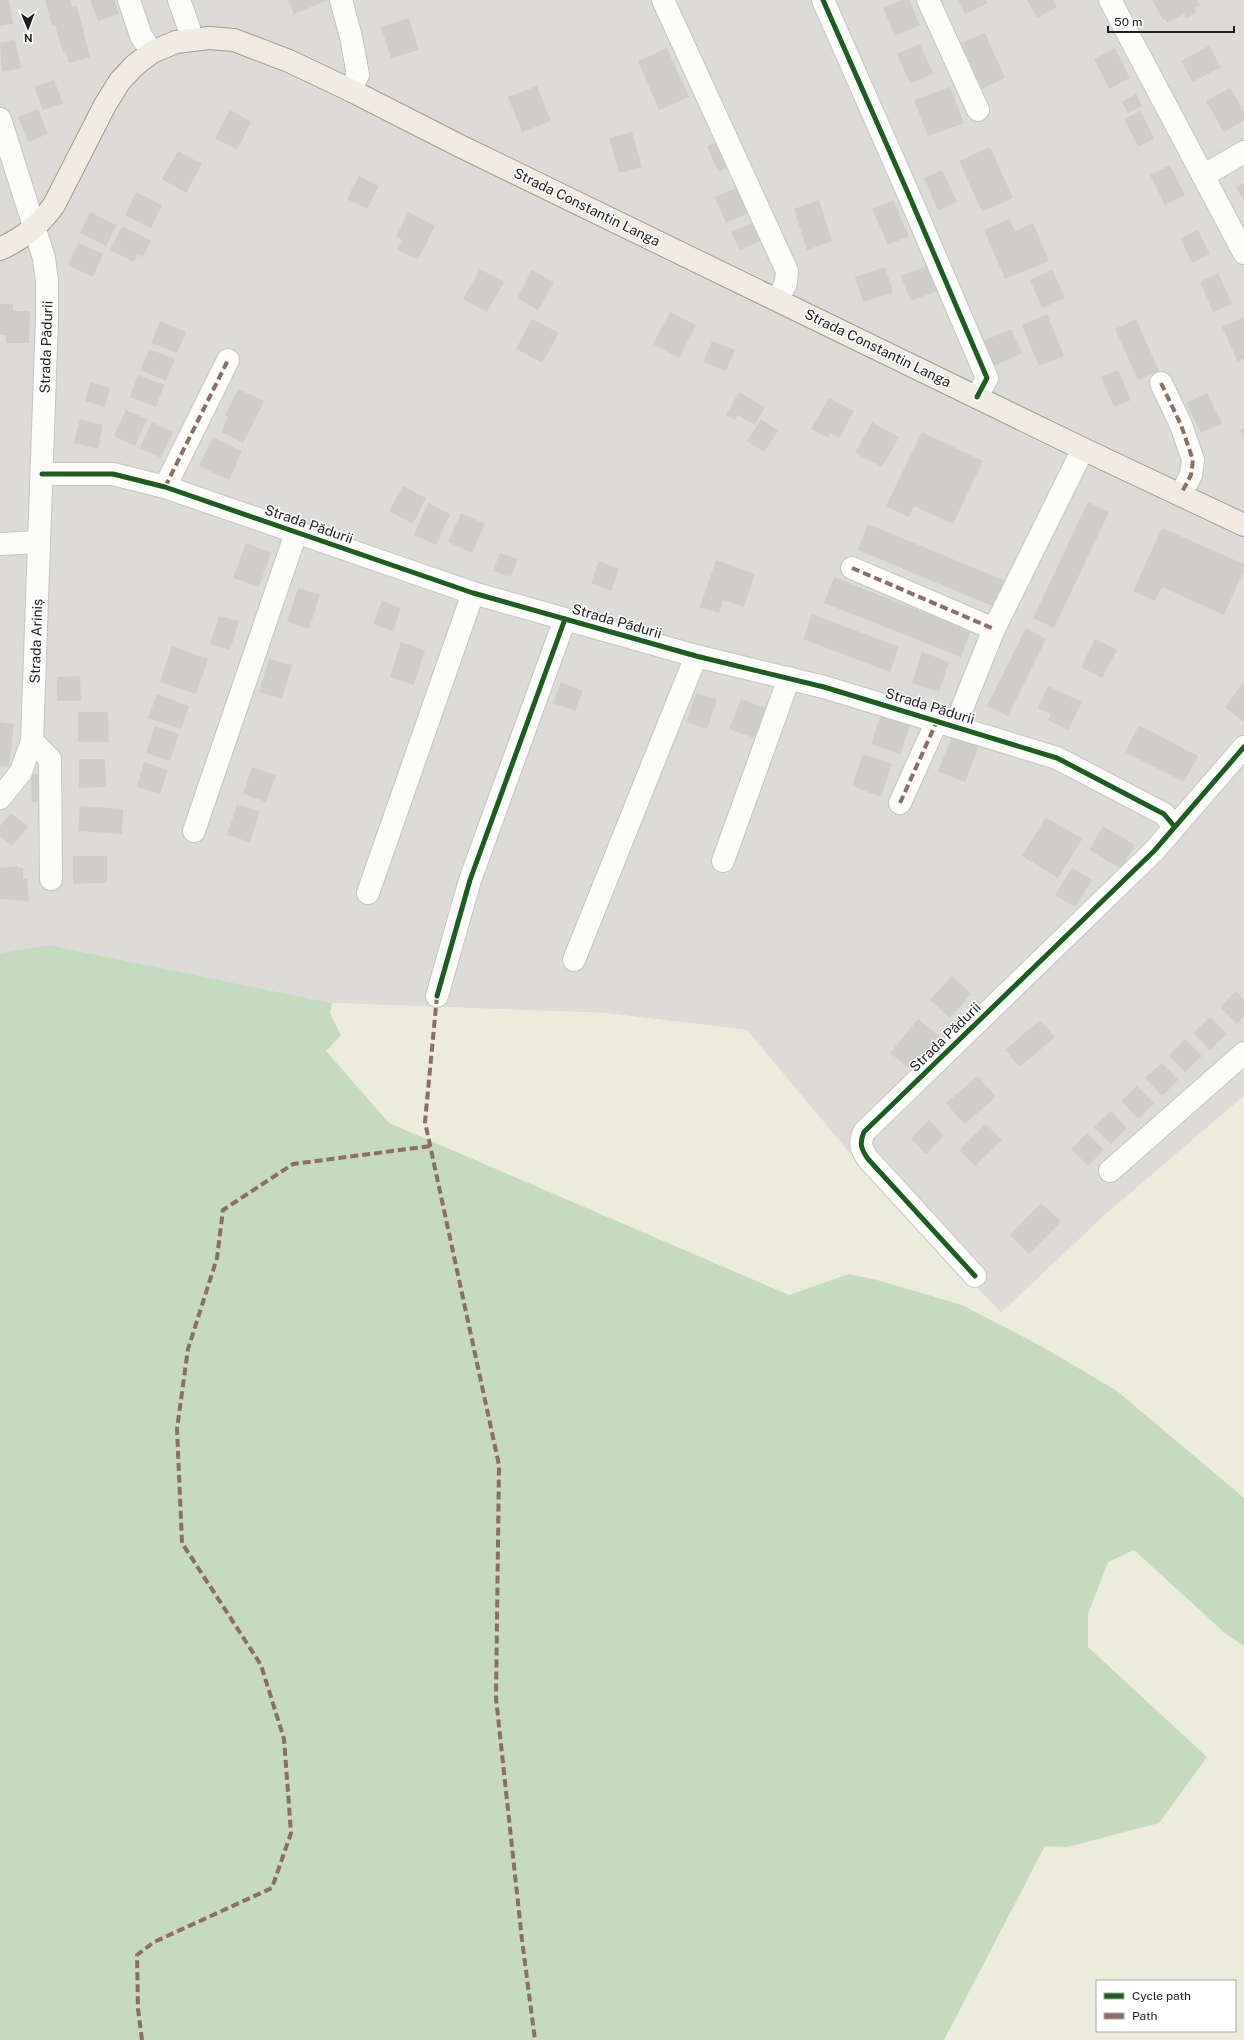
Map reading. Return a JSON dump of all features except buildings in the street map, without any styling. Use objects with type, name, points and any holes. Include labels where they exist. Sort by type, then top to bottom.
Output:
[{"type":"main road","name":"Strada Constantin Langa","points":[[0,249],[34,228],[54,205],[105,105],[120,82],[135,65],[152,52],[163,46],[190,39],[209,38],[239,42],[289,62],[350,90],[460,146],[778,299],[1083,449],[1244,525]]},
{"type":"street","points":[[129,0],[141,36],[152,52]]},
{"type":"street","points":[[179,0],[189,28],[190,39]]},
{"type":"street","points":[[341,0],[351,37],[358,75],[350,90]]},
{"type":"street","points":[[663,0],[787,271],[786,283],[778,299]]},
{"type":"street","points":[[823,0],[987,378],[977,397]]},
{"type":"street","points":[[928,0],[978,110]]},
{"type":"street","points":[[1110,0],[1244,253]]},
{"type":"street","name":"Strada Pădurii","points":[[0,119],[44,258],[47,282],[42,474],[113,474],[165,486],[296,533],[473,593],[696,656],[824,687],[1063,760],[1164,814],[1174,826]]},
{"type":"street","points":[[1203,176],[1244,152]]},
{"type":"street","points":[[165,486],[228,360]]},
{"type":"street","points":[[1161,383],[1181,425],[1193,460],[1191,475],[1181,494]]},
{"type":"street","points":[[900,803],[946,724],[1083,449]]},
{"type":"street","name":"Strada Ariniș","points":[[0,798],[21,772],[32,741],[42,474]]},
{"type":"street","points":[[194,832],[296,533]]},
{"type":"street","points":[[0,544],[39,542]]},
{"type":"street","points":[[852,568],[994,629]]},
{"type":"street","points":[[368,893],[473,593]]},
{"type":"street","points":[[437,996],[470,880],[565,619]]},
{"type":"street","points":[[574,960],[696,656]]},
{"type":"street","points":[[723,861],[789,678]]},
{"type":"street","points":[[32,741],[50,758],[51,879]]},
{"type":"street","name":"Strada Pădurii","points":[[975,1276],[868,1159],[862,1150],[862,1137],[864,1132],[1154,851],[1174,826],[1244,747]]},
{"type":"street","points":[[1110,1171],[1244,1053]]},
{"type":"shaded area","points":[[0,0],[1244,0],[1244,1096],[1107,1213],[1001,1313],[848,1151],[747,1030],[605,1013],[332,1003],[49,945],[0,953]]},
{"type":"green space","points":[[49,945],[332,1003],[330,1013],[341,1035],[326,1051],[389,1123],[789,1295],[849,1274],[877,1280],[962,1305],[1041,1346],[1117,1391],[1244,1498],[1244,1646],[1227,1635],[1134,1550],[1108,1562],[1088,1614],[1088,1647],[1207,1757],[1159,1823],[1067,1847],[1045,1846],[944,2040],[0,2040],[0,953]]},
{"type":"green space","points":[[332,1003],[605,1013],[747,1030],[848,1151],[1001,1313],[1107,1213],[1244,1096],[1244,1498],[1117,1391],[1041,1346],[962,1305],[877,1280],[849,1274],[789,1295],[389,1123],[326,1051],[341,1035],[330,1013]]},
{"type":"green space","points":[[1133,1550],[1226,1635],[1244,1646],[1244,2040],[955,2040],[948,2032],[1045,1845],[1067,1847],[1206,1757],[1088,1647],[1088,1614],[1108,1562]]},
{"type":"marked path","points":[[165,487],[228,360]]},
{"type":"marked path","points":[[1161,383],[1181,425],[1193,460],[1191,475],[1181,494]]},
{"type":"marked path","points":[[852,568],[994,629]]},
{"type":"marked path","points":[[900,803],[937,721]]},
{"type":"marked path","points":[[437,996],[425,1122],[499,1465],[496,1698],[522,1940],[535,2040]]},
{"type":"marked path","points":[[142,2040],[138,2009],[137,1955],[154,1942],[272,1888],[291,1833],[284,1739],[261,1665],[182,1543],[177,1429],[188,1349],[217,1258],[223,1210],[293,1164],[431,1146]]},
{"type":"cycle path","points":[[823,0],[987,378],[977,397]]},
{"type":"cycle path","points":[[42,474],[113,474],[165,487],[473,593],[696,656],[824,687],[1057,758],[1164,814],[1174,826]]},
{"type":"cycle path","points":[[437,996],[470,880],[565,619]]},
{"type":"cycle path","points":[[975,1276],[868,1159],[862,1146],[864,1132],[1154,851],[1244,747]]}]
